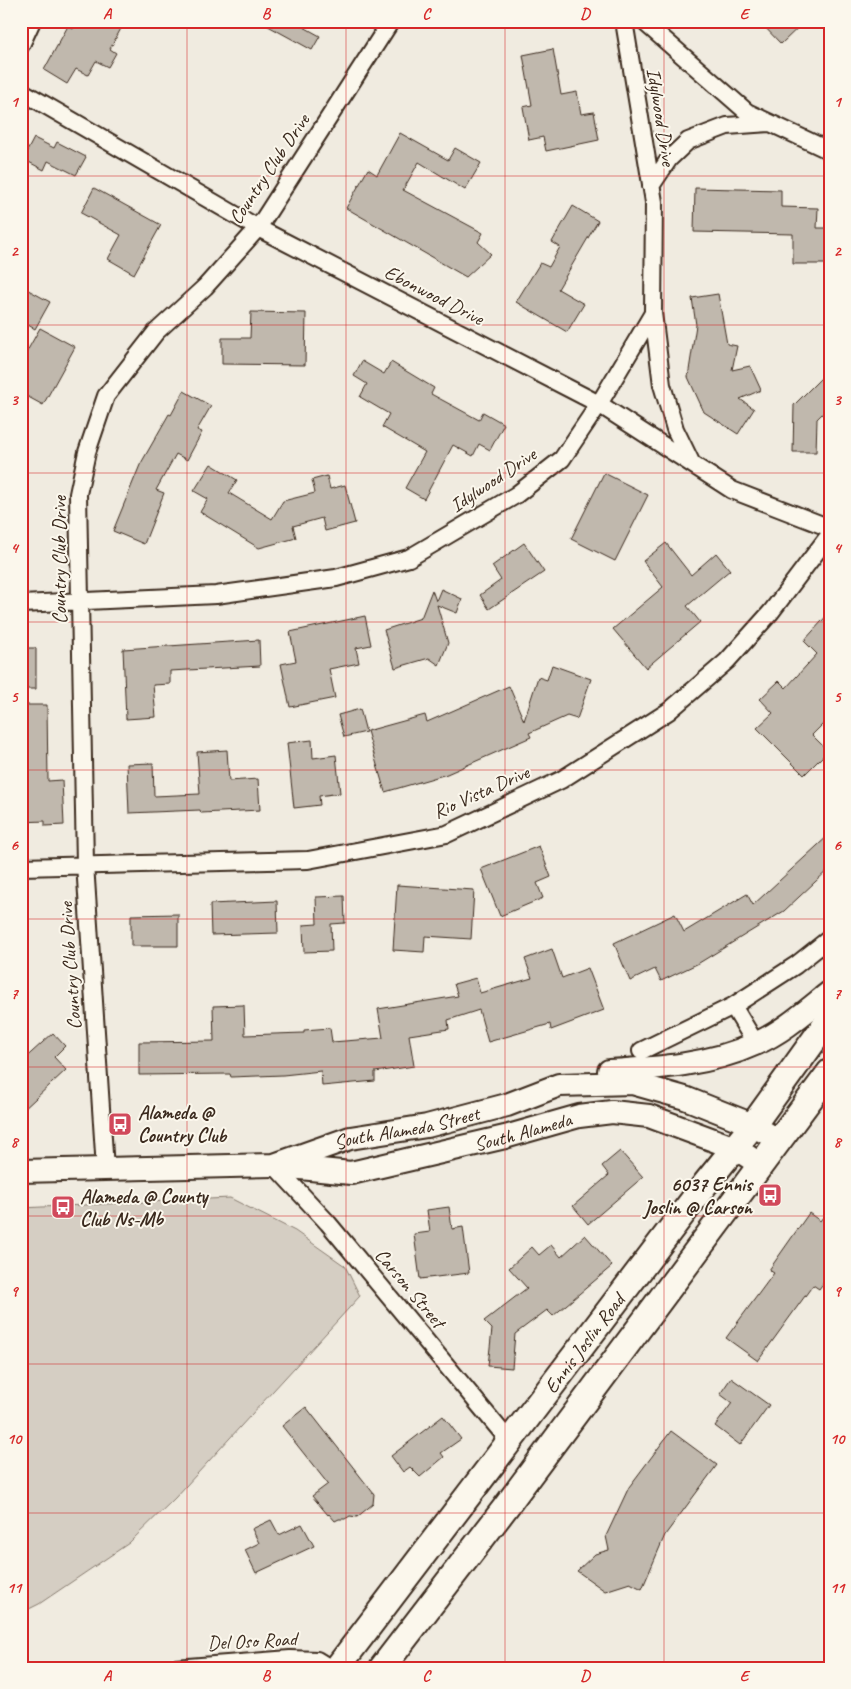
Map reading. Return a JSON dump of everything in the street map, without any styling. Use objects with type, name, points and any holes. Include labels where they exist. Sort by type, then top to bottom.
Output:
[{"type":"main road","points":[[559,1085],[597,1072],[650,1069],[713,1060],[756,1044],[788,1025],[830,992]]},
{"type":"main road","name":"Ennis Joslin Road","points":[[338,1668],[753,1125],[830,1018]]},
{"type":"main road","name":"Ennis Joslin Road","points":[[382,1668],[505,1508],[830,1072]]},
{"type":"main road","name":"South Alameda Street","points":[[21,1171],[274,1165],[350,1138],[427,1126],[507,1105],[559,1085],[632,1083],[685,1098],[753,1125],[779,1140]]},
{"type":"main road","name":"South Alameda","points":[[274,1165],[351,1174],[505,1137],[579,1116],[612,1112],[649,1116],[735,1148],[761,1165]]},
{"type":"street","points":[[21,45],[32,21]]},
{"type":"street","name":"Country Club Drive","points":[[105,1169],[85,864],[78,494],[88,452],[106,396],[156,332],[205,286],[258,228],[391,21]]},
{"type":"street","name":"Idylwood Drive","points":[[21,604],[216,595],[336,578],[409,558],[516,495],[562,458],[599,404],[653,313],[654,202],[624,21]]},
{"type":"street","points":[[643,21],[747,112],[830,151]]},
{"type":"street","name":"Ebonwood Drive","points":[[21,91],[258,228],[599,404],[732,490],[830,528]]},
{"type":"street","points":[[651,186],[669,159],[688,141],[727,126],[770,123]]},
{"type":"street","points":[[653,313],[662,385],[675,428],[692,464]]},
{"type":"street","name":"Rio Vista Drive","points":[[21,867],[308,860],[447,834],[561,780],[669,711],[727,661],[771,612],[830,534]]},
{"type":"street","points":[[641,1052],[733,1006],[796,965],[830,938]]},
{"type":"street","points":[[733,1006],[756,1044]]},
{"type":"street","name":"Carson Street","points":[[274,1165],[328,1223],[510,1442]]},
{"type":"street","name":"Del Oso Road","points":[[175,1668],[290,1659],[317,1660],[330,1668]]},
{"type":"shaded area","points":[[230,1198],[295,1231],[345,1266],[360,1296],[175,1498],[129,1543],[39,1604],[21,1613],[21,1208]]},
{"type":"building","points":[[78,21],[125,21],[110,49],[116,53],[108,67],[96,61],[88,75],[76,69],[67,84],[44,70],[68,26],[73,29]]},
{"type":"building","points":[[259,21],[293,21],[320,36],[312,50]]},
{"type":"building","points":[[759,21],[805,21],[781,44]]},
{"type":"building","points":[[553,49],[561,95],[577,92],[581,114],[594,112],[599,140],[546,151],[543,137],[529,140],[523,107],[532,105],[523,55]]},
{"type":"building","points":[[400,133],[448,160],[455,148],[481,163],[465,190],[419,162],[403,190],[483,233],[478,242],[491,254],[466,277],[346,208],[368,169],[377,175]]},
{"type":"building","points":[[34,138],[54,148],[57,142],[86,157],[76,175],[48,161],[44,170],[23,159]]},
{"type":"building","points":[[94,188],[161,225],[134,274],[108,259],[121,235],[81,213]]},
{"type":"building","points":[[695,188],[781,190],[781,207],[818,208],[817,228],[830,228],[830,264],[793,264],[793,234],[694,232]]},
{"type":"building","points":[[573,206],[598,221],[558,289],[584,304],[567,332],[516,302],[540,263],[549,267],[560,247],[552,242]]},
{"type":"building","points":[[21,286],[50,302],[35,329],[21,321]]},
{"type":"building","points":[[718,294],[727,344],[737,346],[732,370],[750,366],[761,390],[740,399],[754,409],[738,434],[704,412],[688,377],[696,325],[692,298]]},
{"type":"building","points":[[251,312],[306,313],[305,365],[222,364],[222,338],[250,338]]},
{"type":"building","points":[[40,328],[75,347],[43,405],[21,393],[21,362]]},
{"type":"building","points":[[362,361],[384,374],[391,362],[434,388],[431,394],[479,420],[483,412],[504,424],[490,450],[479,444],[473,456],[453,445],[424,499],[405,488],[425,452],[382,427],[389,414],[360,397],[367,384],[354,376]]},
{"type":"building","points":[[830,369],[830,406],[817,419],[816,452],[793,452],[794,405]]},
{"type":"building","points":[[184,391],[211,406],[197,430],[202,432],[187,460],[176,454],[156,490],[164,493],[144,544],[113,531],[140,465]]},
{"type":"building","points":[[211,464],[237,480],[229,493],[272,519],[283,501],[315,493],[312,480],[327,476],[330,489],[345,485],[355,523],[325,531],[322,518],[293,526],[296,538],[259,548],[200,512],[208,499],[194,491]]},
{"type":"building","points":[[604,473],[648,495],[615,561],[571,539]]},
{"type":"building","points":[[524,543],[544,572],[489,609],[480,595],[501,580],[492,566]]},
{"type":"building","points":[[666,543],[691,575],[716,553],[730,570],[687,606],[700,622],[646,668],[613,629],[663,587],[643,561]]},
{"type":"building","points":[[441,589],[462,599],[457,613],[437,605],[448,643],[439,665],[429,658],[395,668],[384,630],[421,618],[432,590],[436,601]]},
{"type":"building","points":[[830,612],[830,717],[812,735],[828,751],[804,775],[757,728],[773,713],[760,699],[779,681],[786,688],[817,654],[804,641]]},
{"type":"building","points":[[365,616],[371,645],[356,648],[359,663],[329,669],[335,698],[290,707],[281,664],[296,661],[290,632]]},
{"type":"building","points":[[259,640],[260,666],[170,671],[170,684],[153,685],[156,717],[126,719],[123,649]]},
{"type":"building","points":[[21,648],[36,648],[36,689],[21,689]]},
{"type":"building","points":[[552,665],[591,679],[577,719],[567,716],[529,733],[531,737],[447,774],[385,792],[367,731],[425,715],[427,722],[509,686],[524,721],[538,677],[547,680]]},
{"type":"building","points":[[26,705],[47,705],[48,781],[62,780],[64,825],[45,826],[45,821],[21,822],[21,737],[26,737]]},
{"type":"building","points":[[360,709],[366,732],[344,737],[338,715]]},
{"type":"building","points":[[312,740],[313,758],[336,755],[340,793],[319,796],[320,805],[294,808],[287,743]]},
{"type":"building","points":[[227,750],[229,781],[258,779],[260,810],[201,813],[200,810],[129,813],[127,764],[153,763],[154,796],[200,794],[197,752]]},
{"type":"building","points":[[830,834],[830,868],[784,911],[699,963],[661,981],[655,969],[630,981],[614,943],[675,914],[684,932],[747,894],[753,905]]},
{"type":"building","points":[[539,846],[551,877],[537,883],[543,898],[500,916],[481,869]]},
{"type":"building","points":[[397,885],[474,890],[471,939],[425,936],[424,952],[393,950]]},
{"type":"building","points":[[344,896],[345,923],[331,924],[332,951],[304,952],[303,925],[317,924],[316,897]]},
{"type":"building","points":[[277,901],[278,933],[211,935],[210,904]]},
{"type":"building","points":[[178,914],[178,946],[131,946],[131,915]]},
{"type":"building","points":[[552,949],[562,978],[588,968],[604,1010],[551,1030],[550,1024],[488,1042],[479,1010],[448,1020],[449,1029],[409,1035],[414,1066],[375,1072],[375,1081],[322,1086],[321,1071],[231,1077],[230,1074],[139,1075],[139,1042],[214,1041],[213,1006],[244,1005],[245,1035],[304,1033],[304,1030],[330,1028],[332,1042],[383,1038],[378,1009],[458,996],[454,984],[476,978],[480,993],[532,978],[525,959]]},
{"type":"building","points":[[53,1033],[65,1046],[54,1057],[66,1070],[21,1112],[21,1062]]},
{"type":"building","points":[[620,1151],[643,1177],[588,1224],[573,1206],[609,1175],[602,1166]]},
{"type":"building","points":[[449,1207],[452,1229],[463,1227],[469,1273],[420,1279],[414,1234],[430,1232],[427,1210]]},
{"type":"building","points":[[830,1208],[830,1274],[819,1289],[813,1285],[758,1361],[726,1338],[774,1273],[769,1270],[809,1213],[820,1221]]},
{"type":"building","points":[[585,1235],[612,1266],[553,1316],[547,1310],[515,1334],[512,1368],[488,1366],[492,1329],[484,1321],[527,1288],[509,1268],[532,1247],[539,1255],[551,1245],[561,1257]]},
{"type":"building","points":[[731,1378],[769,1405],[740,1445],[715,1426],[732,1403],[720,1394]]},
{"type":"building","points":[[306,1407],[374,1494],[373,1504],[357,1517],[350,1516],[335,1521],[312,1496],[328,1484],[282,1426]]},
{"type":"building","points":[[443,1416],[461,1439],[441,1453],[444,1457],[420,1477],[410,1467],[403,1472],[391,1456]]},
{"type":"building","points":[[671,1431],[717,1465],[665,1535],[642,1589],[630,1583],[605,1591],[577,1571],[595,1554],[609,1550],[606,1536],[629,1487]]},
{"type":"building","points":[[271,1520],[279,1535],[302,1524],[314,1546],[256,1573],[245,1550],[259,1543],[252,1529]]},
{"type":"place","name":"Alameda @ Country Club","points":[[120,1124]]},
{"type":"place","name":"6037 Ennis Joslin @ Carson","points":[[770,1195]]},
{"type":"place","name":"Alameda @ County Club Ns-Mb","points":[[63,1207]]}]
